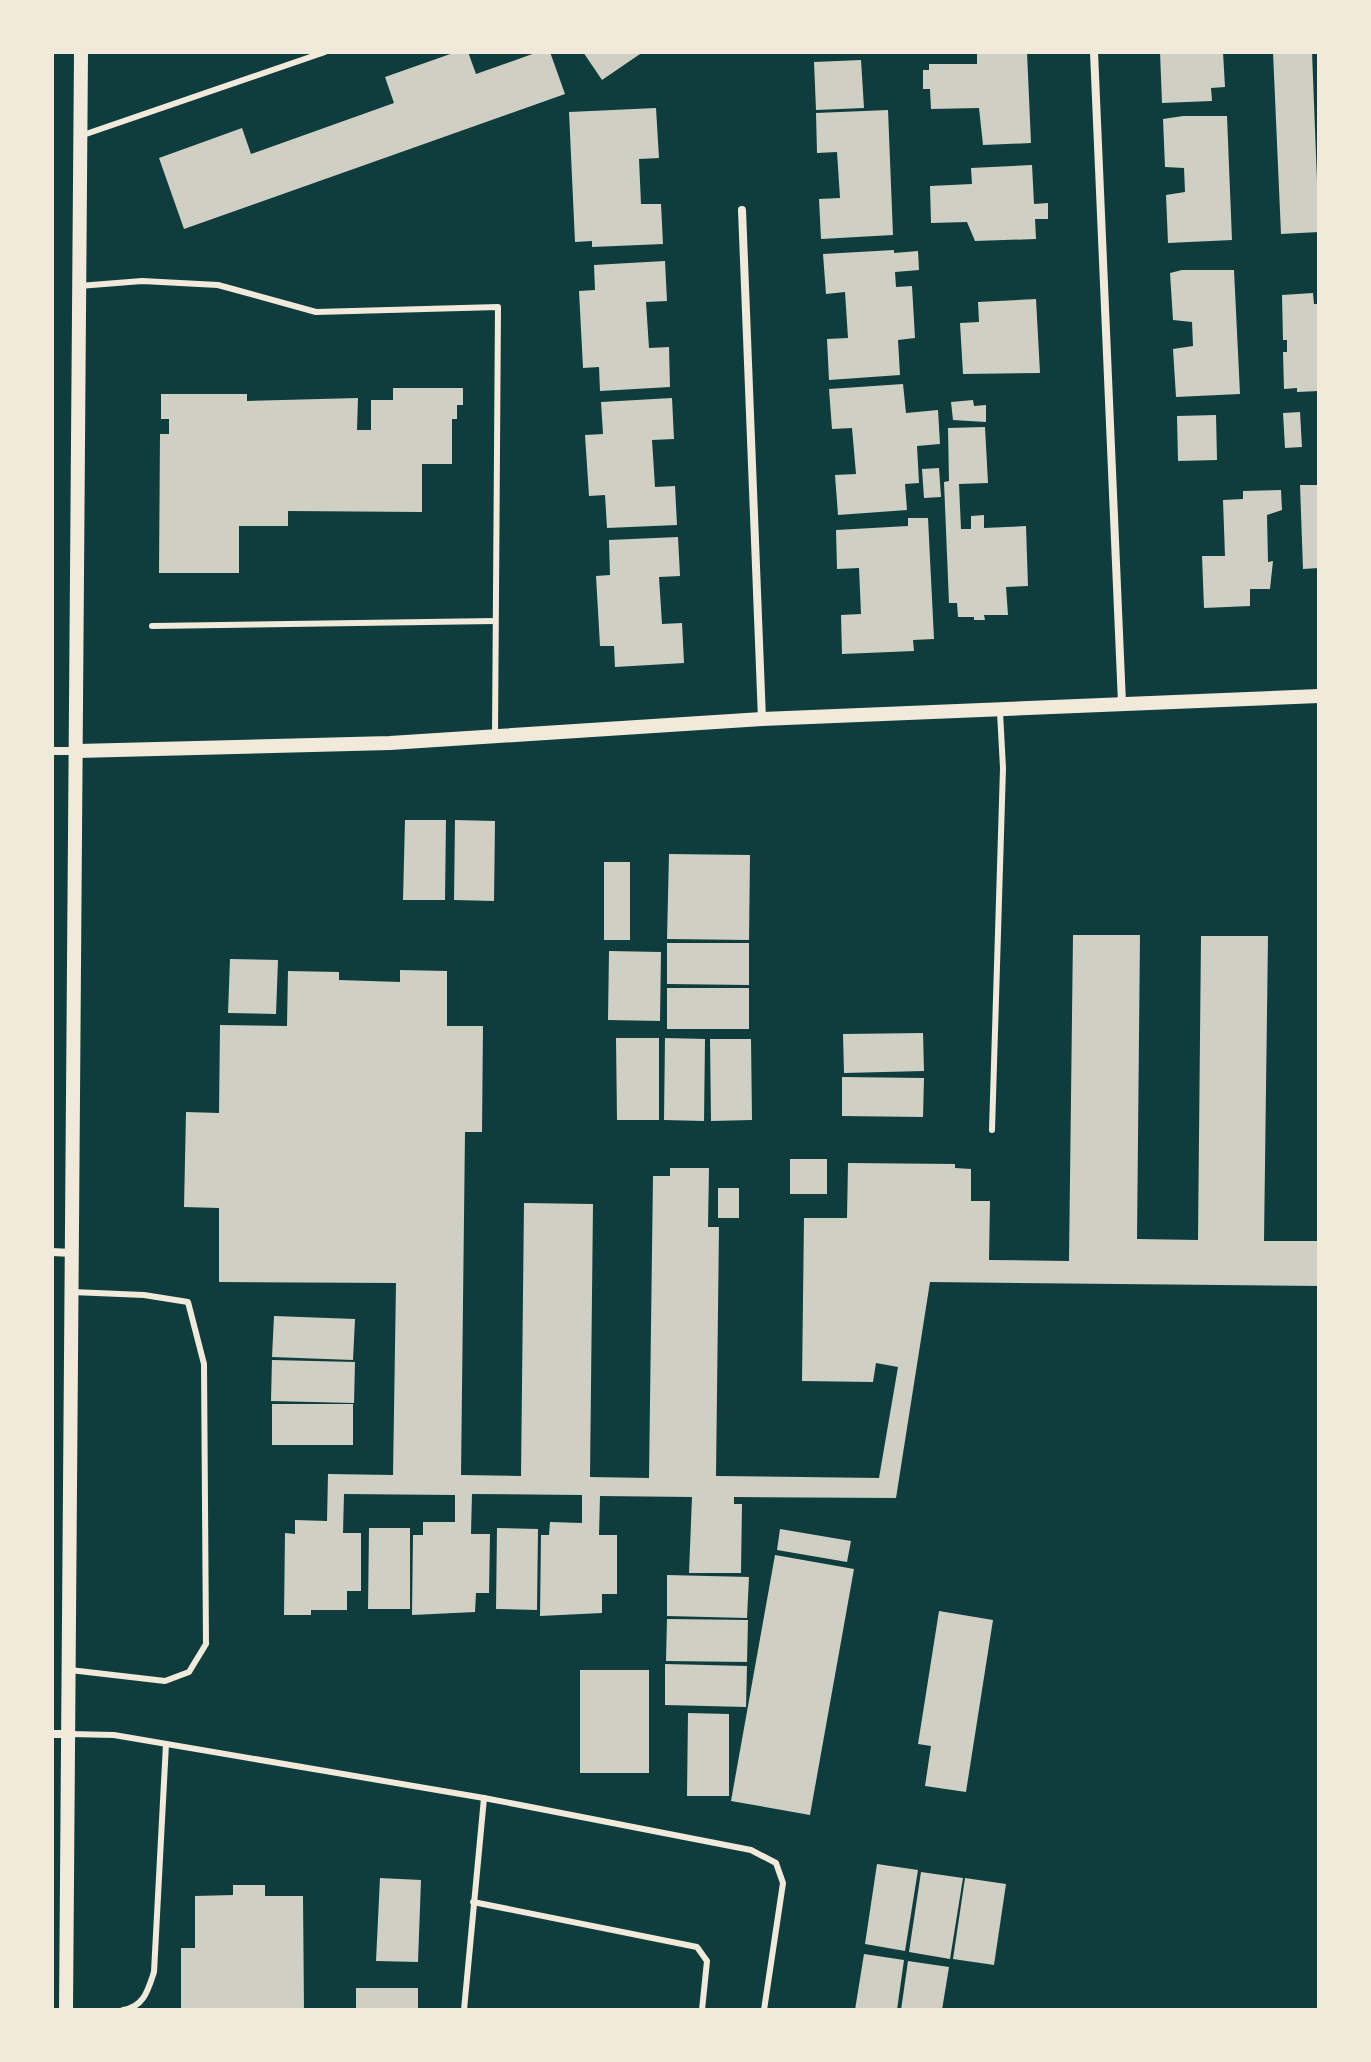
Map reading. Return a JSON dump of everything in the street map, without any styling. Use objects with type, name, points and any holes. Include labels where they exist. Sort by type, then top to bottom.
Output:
[{"type":"street","points":[[66,2010],[81,52]]},
{"type":"street","points":[[1094,52],[1122,703]]},
{"type":"street","points":[[742,210],[762,719]]},
{"type":"street","points":[[52,751],[390,743],[762,719],[1319,696]]},
{"type":"street","points":[[52,1252],[72,1253]]},
{"type":"street","points":[[52,1734],[70,1734]]},
{"type":"lane","points":[[81,136],[325,52]]},
{"type":"lane","points":[[79,286],[142,281],[218,285],[316,312],[498,307],[495,736]]},
{"type":"lane","points":[[152,626],[495,621]]},
{"type":"lane","points":[[992,1130],[1003,768],[1000,708]]},
{"type":"lane","points":[[70,1670],[165,1681],[189,1672],[206,1644],[204,1364],[188,1302],[144,1295],[72,1292]]},
{"type":"lane","points":[[70,1734],[114,1735],[484,1798],[751,1850],[776,1863],[783,1883],[782,1907],[764,2010]]},
{"type":"lane","points":[[123,2010],[133,2008],[144,1998],[154,1972],[166,1744]]},
{"type":"lane","points":[[464,2010],[484,1798]]},
{"type":"lane","points":[[473,1902],[697,1947],[707,1961],[702,2010]]},
{"type":"building","points":[[456,52],[468,52],[476,74],[538,52],[550,52],[565,94],[184,229],[159,158],[242,128],[251,154],[394,103],[385,77]]},
{"type":"building","points":[[583,52],[643,52],[602,80]]},
{"type":"building","points":[[977,52],[1027,52],[1031,143],[983,145],[979,108],[931,109],[930,89],[923,89],[923,70],[929,70],[929,64],[977,64]]},
{"type":"building","points":[[1160,52],[1223,52],[1225,87],[1211,88],[1212,101],[1162,103]]},
{"type":"building","points":[[1273,52],[1312,52],[1319,232],[1281,234]]},
{"type":"building","points":[[861,60],[864,108],[816,110],[814,62]]},
{"type":"building","points":[[656,108],[659,158],[639,159],[641,204],[661,204],[663,244],[592,247],[592,241],[575,242],[569,112]]},
{"type":"building","points":[[888,110],[893,235],[821,239],[819,199],[840,198],[837,152],[817,153],[816,113]]},
{"type":"building","points":[[1227,116],[1232,240],[1168,243],[1166,195],[1185,192],[1184,168],[1165,167],[1163,119]]},
{"type":"building","points":[[1032,165],[1034,204],[1048,203],[1048,219],[1035,219],[1036,239],[975,241],[967,222],[931,223],[930,186],[972,184],[971,168]]},
{"type":"building","points":[[894,250],[894,253],[918,251],[919,270],[895,272],[896,287],[912,286],[915,338],[898,340],[900,375],[829,380],[827,339],[848,338],[845,292],[826,294],[823,254]]},
{"type":"building","points":[[665,261],[667,301],[646,302],[649,348],[669,347],[670,387],[600,391],[599,367],[583,368],[579,291],[595,290],[594,265]]},
{"type":"building","points":[[1182,270],[1234,270],[1240,394],[1176,397],[1173,349],[1193,346],[1192,322],[1173,320],[1170,273]]},
{"type":"building","points":[[1313,293],[1314,304],[1319,304],[1319,391],[1284,389],[1283,352],[1287,352],[1287,340],[1283,340],[1282,295]]},
{"type":"building","points":[[1036,299],[1040,373],[963,374],[960,323],[979,322],[978,302]]},
{"type":"building","points":[[903,384],[906,413],[938,410],[940,444],[917,446],[919,483],[905,484],[907,510],[838,515],[835,475],[856,474],[852,428],[832,429],[829,389]]},
{"type":"building","points":[[393,388],[463,388],[463,405],[457,405],[457,419],[452,419],[452,464],[422,464],[422,512],[288,511],[288,526],[239,526],[239,573],[159,573],[160,434],[169,434],[169,419],[161,419],[161,394],[247,394],[247,401],[358,398],[357,430],[371,430],[371,400],[393,400]]},
{"type":"building","points":[[672,398],[674,439],[652,440],[655,487],[675,486],[677,525],[607,528],[605,495],[589,496],[585,435],[603,434],[601,402]]},
{"type":"building","points":[[973,400],[974,406],[986,405],[986,422],[953,420],[951,402]]},
{"type":"building","points":[[1300,412],[1302,447],[1285,448],[1283,413]]},
{"type":"building","points":[[1216,415],[1217,460],[1178,461],[1177,416]]},
{"type":"building","points":[[985,427],[988,483],[959,484],[961,529],[971,529],[971,516],[984,515],[984,528],[1026,526],[1028,586],[1006,587],[1008,615],[984,615],[985,620],[974,620],[974,617],[958,617],[957,603],[949,603],[944,482],[949,481],[948,428]]},
{"type":"building","points":[[939,468],[941,497],[924,498],[922,469]]},
{"type":"building","points":[[1300,485],[1319,485],[1319,568],[1303,569]]},
{"type":"building","points":[[1281,490],[1282,510],[1267,515],[1268,562],[1273,561],[1270,589],[1250,589],[1250,606],[1204,608],[1202,556],[1225,556],[1223,500],[1243,499],[1243,491]]},
{"type":"building","points":[[908,518],[928,518],[934,639],[913,640],[914,651],[842,654],[841,615],[861,614],[859,568],[837,569],[836,530],[908,526]]},
{"type":"building","points":[[678,537],[680,576],[659,577],[662,624],[682,623],[684,663],[615,667],[614,646],[600,646],[596,576],[610,575],[609,540]]},
{"type":"building","points":[[405,820],[446,820],[445,900],[403,900]]},
{"type":"building","points":[[455,820],[495,821],[494,901],[454,900]]},
{"type":"building","points":[[669,854],[750,855],[749,940],[667,939]]},
{"type":"building","points":[[604,862],[630,862],[630,940],[604,940]]},
{"type":"building","points":[[1073,935],[1140,935],[1137,1239],[1198,1240],[1201,936],[1268,936],[1264,1241],[1319,1241],[1319,1286],[930,1282],[896,1498],[734,1497],[734,1504],[742,1504],[741,1573],[689,1573],[692,1497],[600,1496],[599,1535],[617,1535],[617,1594],[602,1594],[602,1613],[540,1616],[541,1535],[549,1535],[550,1522],[582,1523],[582,1495],[472,1494],[471,1534],[490,1534],[489,1593],[476,1593],[475,1612],[412,1615],[413,1535],[423,1535],[423,1522],[455,1522],[455,1495],[344,1494],[343,1533],[361,1533],[361,1591],[347,1591],[347,1610],[311,1610],[311,1615],[284,1615],[285,1533],[295,1534],[295,1520],[327,1521],[328,1474],[393,1475],[396,1283],[219,1282],[219,1208],[184,1207],[186,1112],[219,1113],[220,1025],[287,1026],[288,971],[339,972],[339,980],[400,982],[400,970],[447,971],[447,1026],[483,1026],[482,1132],[465,1132],[461,1475],[521,1476],[524,1203],[593,1204],[590,1477],[649,1478],[653,1176],[670,1176],[670,1168],[709,1168],[708,1227],[719,1227],[716,1476],[879,1478],[898,1367],[876,1363],[873,1382],[802,1381],[804,1218],[847,1218],[848,1163],[955,1164],[955,1168],[971,1169],[971,1201],[990,1201],[989,1260],[1069,1261]]},
{"type":"building","points":[[667,943],[749,943],[749,985],[667,984]]},
{"type":"building","points":[[609,951],[661,952],[660,1021],[608,1020]]},
{"type":"building","points":[[230,959],[278,960],[276,1014],[228,1013]]},
{"type":"building","points":[[667,988],[749,988],[749,1029],[667,1029]]},
{"type":"building","points":[[923,1033],[924,1071],[844,1073],[843,1034]]},
{"type":"building","points":[[616,1038],[659,1038],[659,1120],[617,1120]]},
{"type":"building","points":[[665,1038],[705,1039],[704,1121],[664,1120]]},
{"type":"building","points":[[710,1039],[751,1039],[752,1120],[711,1121]]},
{"type":"building","points":[[842,1077],[924,1078],[923,1117],[842,1116]]},
{"type":"building","points":[[790,1159],[827,1159],[827,1194],[790,1194]]},
{"type":"building","points":[[718,1188],[739,1188],[739,1218],[718,1218]]},
{"type":"building","points":[[274,1316],[355,1319],[353,1360],[272,1357]]},
{"type":"building","points":[[272,1360],[355,1362],[354,1403],[271,1401]]},
{"type":"building","points":[[272,1404],[353,1404],[353,1445],[272,1445]]},
{"type":"building","points":[[369,1528],[410,1528],[410,1609],[368,1609]]},
{"type":"building","points":[[497,1528],[538,1529],[537,1610],[496,1609]]},
{"type":"building","points":[[780,1529],[851,1541],[847,1562],[777,1550]]},
{"type":"building","points":[[775,1555],[854,1569],[810,1815],[731,1801]]},
{"type":"building","points":[[667,1575],[749,1577],[747,1618],[667,1616]]},
{"type":"building","points":[[939,1611],[993,1620],[966,1792],[925,1786],[931,1746],[918,1744]]},
{"type":"building","points":[[667,1619],[748,1620],[747,1662],[666,1661]]},
{"type":"building","points":[[665,1664],[747,1666],[746,1707],[665,1705]]},
{"type":"building","points":[[580,1670],[649,1670],[649,1773],[580,1773]]},
{"type":"building","points":[[688,1713],[729,1714],[729,1796],[687,1796]]},
{"type":"building","points":[[877,1864],[918,1870],[905,1951],[865,1944]]},
{"type":"building","points":[[921,1872],[963,1878],[950,1959],[909,1952]]},
{"type":"building","points":[[380,1878],[421,1880],[418,1962],[376,1961]]},
{"type":"building","points":[[965,1878],[1006,1884],[994,1965],[953,1959]]},
{"type":"building","points":[[233,1885],[265,1885],[265,1896],[303,1896],[304,2010],[181,2010],[181,1948],[195,1948],[195,1896],[233,1895]]},
{"type":"building","points":[[864,1954],[904,1960],[897,2010],[855,2010]]},
{"type":"building","points":[[908,1961],[949,1967],[942,2010],[901,2010]]},
{"type":"building","points":[[356,1988],[418,1988],[418,2010],[356,2010]]}]
